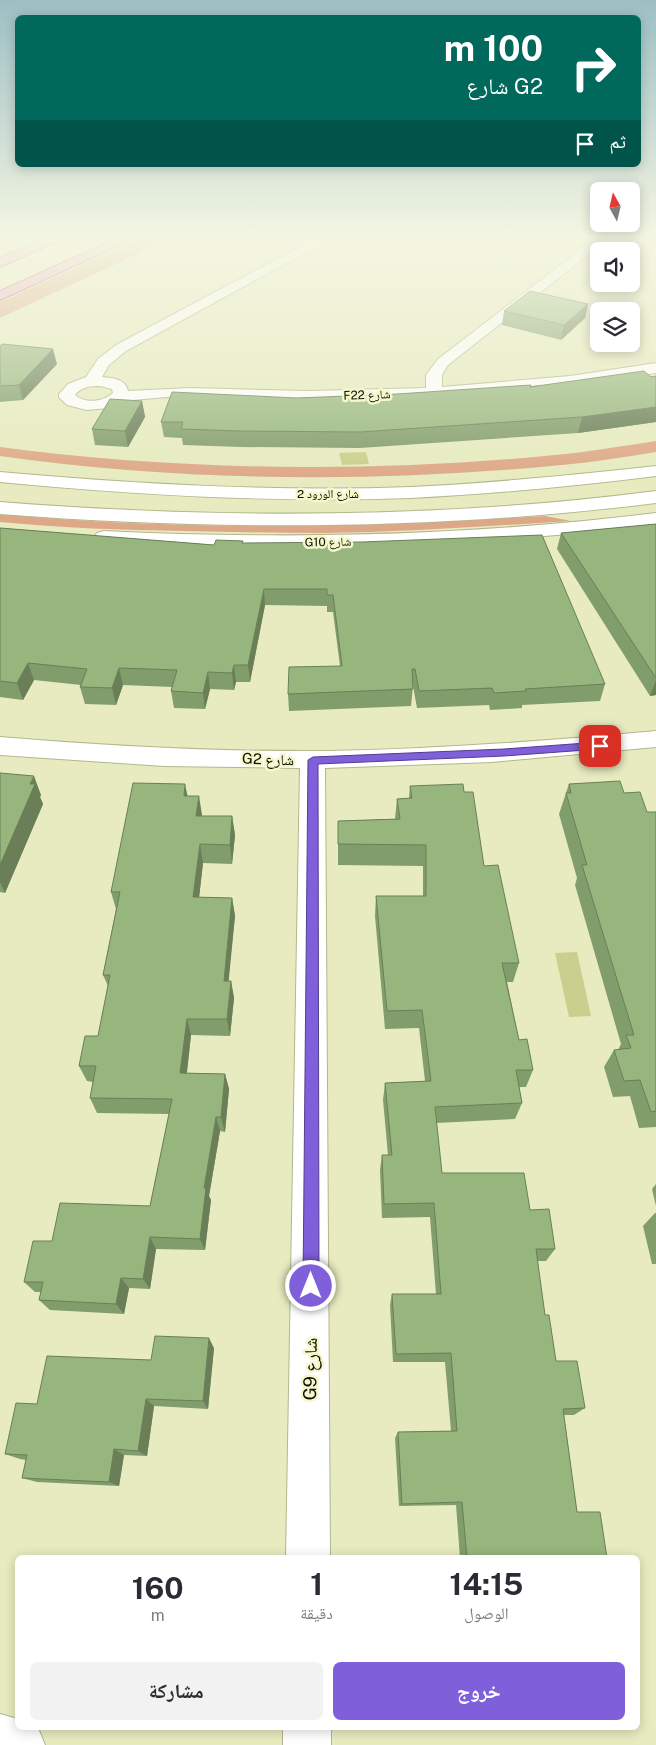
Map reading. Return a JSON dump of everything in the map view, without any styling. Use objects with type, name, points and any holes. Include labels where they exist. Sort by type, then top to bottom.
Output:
[{"type":"street","points":[[92,381],[103,362],[121,348],[176,318]]},
{"type":"street","points":[[434,392],[436,371],[501,318]]},
{"type":"street","points":[[449,359],[444,369],[450,377],[485,389]]},
{"type":"street","name":"F22 شارع","points":[[118,391],[104,404],[88,405],[74,403],[67,397],[68,390],[72,387],[92,381],[106,381],[118,391],[309,396],[485,389],[656,368]]},
{"type":"street","name":"شارع الورود 2","points":[[0,477],[176,489],[305,494],[363,494],[503,487],[656,471]]},
{"type":"street","name":"شارع الورود 2","points":[[0,508],[96,515],[252,519],[454,515],[553,509],[656,496]]},
{"type":"street","points":[[553,509],[618,524]]},
{"type":"street","name":"G10 شارع","points":[[89,536],[235,542],[376,542],[540,532],[656,519]]},
{"type":"street","name":"G2 شارع","points":[[0,746],[110,754],[313,760],[504,753],[600,746],[656,739]]},
{"type":"street","name":"G9 شارع","points":[[308,1555],[313,760]]},
{"type":"street","points":[[307,1730],[307,1745]]},
{"type":"street","points":[[0,1738],[21,1745]]},
{"type":"shaded area","points":[[656,441],[656,452],[562,465],[422,475],[351,477],[281,477],[140,471],[0,456],[0,447],[137,461],[277,467],[347,467],[486,461],[568,454]]},
{"type":"shaded area","points":[[366,452],[369,464],[342,465],[339,453]]},
{"type":"shaded area","points":[[0,514],[136,523],[272,526],[341,525],[545,516],[571,521],[387,531],[272,533],[46,526],[0,522]]},
{"type":"shaded area","points":[[577,952],[591,1016],[569,1017],[555,953]]},
{"type":"building","points":[[536,318],[572,318],[564,325]]},
{"type":"building","points":[[2,344],[53,349],[19,385],[0,386],[0,346]]},
{"type":"building","points":[[644,371],[651,377],[656,376],[656,407],[582,417],[360,432],[181,429],[183,422],[161,422],[172,392],[297,398],[397,394],[531,385],[530,387]]},
{"type":"building","points":[[110,399],[142,401],[125,431],[92,429]]},
{"type":"building","points":[[656,524],[656,678],[561,533]]},
{"type":"building","points":[[0,528],[214,545],[216,540],[243,541],[242,543],[362,542],[542,535],[605,684],[494,693],[492,688],[419,691],[415,669],[412,669],[413,689],[288,694],[289,667],[342,666],[333,595],[327,595],[327,589],[264,589],[248,665],[234,665],[232,673],[208,672],[203,693],[171,691],[177,670],[119,668],[112,688],[80,687],[87,669],[28,663],[17,683],[0,681]]},
{"type":"building","points":[[0,773],[34,776],[30,784],[35,784],[0,865]]},
{"type":"building","points":[[620,781],[624,793],[640,792],[647,812],[656,812],[656,1111],[651,1112],[640,1080],[624,1081],[614,1050],[631,1048],[626,1035],[634,1035],[582,865],[587,865],[566,793],[571,793],[569,784]]},
{"type":"building","points":[[133,783],[185,784],[184,796],[199,796],[196,816],[232,816],[230,845],[200,844],[193,897],[232,898],[224,981],[231,981],[227,1019],[187,1019],[180,1073],[225,1074],[221,1117],[216,1117],[204,1188],[206,1188],[200,1239],[150,1237],[143,1279],[121,1278],[116,1304],[39,1300],[43,1282],[24,1282],[33,1241],[52,1241],[60,1203],[150,1206],[172,1099],[90,1098],[96,1066],[79,1066],[85,1036],[98,1036],[110,975],[103,975],[120,892],[111,892]]},
{"type":"building","points":[[463,784],[464,792],[473,792],[484,866],[498,865],[519,963],[502,963],[519,1040],[527,1039],[533,1070],[516,1070],[522,1103],[435,1107],[442,1173],[524,1173],[530,1210],[549,1209],[555,1249],[536,1249],[545,1315],[549,1315],[556,1361],[577,1361],[585,1408],[563,1409],[577,1512],[600,1512],[607,1555],[467,1555],[462,1502],[402,1504],[398,1432],[457,1431],[451,1353],[396,1354],[392,1294],[441,1294],[434,1203],[384,1204],[382,1155],[392,1155],[385,1083],[431,1081],[422,1010],[387,1011],[376,896],[426,896],[426,845],[338,844],[338,821],[400,819],[397,799],[412,798],[410,786]]},
{"type":"building","points":[[155,1336],[209,1338],[203,1401],[146,1399],[138,1451],[114,1449],[109,1482],[22,1478],[27,1455],[5,1454],[16,1403],[37,1404],[47,1356],[151,1360]]},
{"type":"route","points":[[311,1286],[313,760],[504,753],[600,746]]}]
